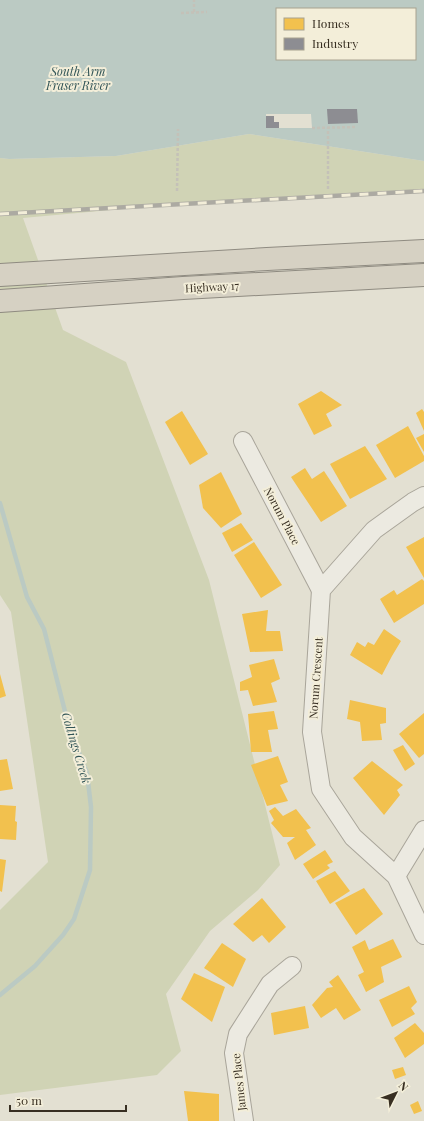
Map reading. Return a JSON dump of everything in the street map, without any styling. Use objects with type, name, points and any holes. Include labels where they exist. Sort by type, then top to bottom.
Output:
[{"type":"highway","points":[[4,275],[424,251]]},
{"type":"highway","name":"Highway 17","points":[[5,301],[191,288],[424,275]]},
{"type":"street","name":"Norum Place","points":[[243,441],[322,590]]},
{"type":"street","points":[[322,590],[374,530],[413,502],[424,496]]},
{"type":"street","name":"Norum Crescent","points":[[322,590],[312,732],[321,788],[352,837],[396,876]]},
{"type":"street","points":[[424,830],[396,876],[424,935]]},
{"type":"street","name":"James Place","points":[[244,1121],[234,1053],[238,1034],[270,984],[292,966]]},
{"type":"path","points":[[194,0],[194,12]]},
{"type":"path","points":[[181,13],[207,12]]},
{"type":"path","points":[[312,128],[357,127]]},
{"type":"path","points":[[178,128],[178,191]]},
{"type":"path","points":[[328,128],[328,189]]},
{"type":"green space","points":[[249,134],[424,161],[424,190],[209,201],[23,218],[63,330],[126,362],[209,580],[280,865],[258,890],[210,931],[166,994],[181,1051],[157,1075],[0,1095],[0,910],[48,862],[11,612],[0,595],[0,158],[116,156]]},
{"type":"water","name":"South Arm Fraser River","points":[[0,0],[424,0],[424,161],[249,134],[116,156],[0,158]]},
{"type":"pier","points":[[266,114],[311,114],[312,128],[266,128]]},
{"type":"building: Homes","points":[[321,391],[342,405],[326,414],[332,426],[314,435],[298,404]]},
{"type":"building: Homes","points":[[422,409],[424,412],[424,431],[416,413]]},
{"type":"building: Homes","points":[[182,411],[208,454],[190,465],[165,422]]},
{"type":"building: Homes","points":[[408,426],[424,456],[424,461],[395,478],[376,445]]},
{"type":"building: Homes","points":[[424,434],[424,452],[416,438]]},
{"type":"building: Homes","points":[[365,446],[387,479],[350,499],[330,464]]},
{"type":"building: Homes","points":[[305,468],[312,479],[324,471],[347,506],[321,522],[291,477]]},
{"type":"building: Homes","points":[[221,472],[242,514],[221,528],[203,508],[199,485]]},
{"type":"building: Homes","points":[[241,523],[253,540],[232,552],[222,533]]},
{"type":"building: Homes","points":[[424,537],[424,578],[406,547]]},
{"type":"building: Homes","points":[[254,542],[282,585],[261,598],[234,555]]},
{"type":"building: Homes","points":[[422,579],[424,581],[424,604],[394,623],[380,599],[394,590],[397,595]]},
{"type":"building: Homes","points":[[268,610],[266,631],[280,631],[283,651],[250,652],[242,614]]},
{"type":"building: Homes","points":[[384,629],[401,641],[382,675],[350,655],[357,642],[365,647],[368,642],[374,645]]},
{"type":"building: Homes","points":[[274,659],[280,679],[271,683],[277,702],[253,706],[248,690],[240,691],[240,682],[252,677],[249,665]]},
{"type":"building: Homes","points":[[0,674],[6,696],[0,698]]},
{"type":"building: Homes","points":[[350,700],[386,708],[386,723],[380,724],[382,740],[362,741],[360,722],[347,719]]},
{"type":"building: Homes","points":[[274,711],[278,729],[268,730],[272,752],[251,752],[248,714]]},
{"type":"building: Homes","points":[[424,713],[424,754],[419,758],[399,734]]},
{"type":"building: Homes","points":[[403,745],[415,764],[405,771],[393,750]]},
{"type":"building: Homes","points":[[278,756],[288,782],[280,785],[288,801],[267,806],[251,765]]},
{"type":"building: Homes","points":[[7,759],[13,789],[0,791],[0,760]]},
{"type":"building: Homes","points":[[372,761],[403,785],[397,790],[400,795],[384,815],[353,778]]},
{"type":"building: Homes","points":[[0,805],[16,806],[16,840],[0,839]]},
{"type":"building: Homes","points":[[275,807],[283,816],[296,809],[311,828],[306,830],[316,845],[295,860],[287,843],[295,837],[283,837],[271,823],[274,820],[269,811]]},
{"type":"building: Homes","points":[[325,850],[333,862],[327,865],[330,868],[313,879],[303,864]]},
{"type":"building: Homes","points":[[0,859],[6,860],[2,892],[0,891]]},
{"type":"building: Homes","points":[[335,871],[350,891],[330,904],[316,881]]},
{"type":"building: Homes","points":[[364,888],[383,914],[356,935],[335,903]]},
{"type":"building: Homes","points":[[262,898],[286,927],[269,943],[262,935],[253,942],[233,924]]},
{"type":"building: Homes","points":[[393,939],[402,957],[381,967],[384,982],[366,992],[358,975],[364,972],[352,947],[365,940],[369,950]]},
{"type":"building: Homes","points":[[222,943],[246,959],[233,987],[204,968]]},
{"type":"building: Homes","points":[[194,973],[225,987],[212,1022],[181,999]]},
{"type":"building: Homes","points":[[338,975],[361,1010],[344,1020],[336,1008],[321,1018],[312,1005],[327,988],[333,987],[329,982]]},
{"type":"building: Homes","points":[[409,986],[417,1002],[411,1008],[415,1014],[392,1027],[379,1000]]},
{"type":"building: Homes","points":[[305,1006],[309,1028],[274,1035],[271,1013]]},
{"type":"building: Homes","points":[[415,1023],[424,1033],[424,1044],[405,1058],[394,1038]]},
{"type":"building: Homes","points":[[403,1067],[406,1075],[395,1079],[392,1070]]},
{"type":"building: Homes","points":[[184,1091],[219,1094],[219,1121],[188,1121]]},
{"type":"building: Homes","points":[[418,1101],[422,1111],[414,1114],[410,1105]]},
{"type":"building: Industry","points":[[327,109],[357,109],[358,123],[328,124]]},
{"type":"building: Industry","points":[[266,116],[274,116],[274,122],[279,122],[279,128],[266,128]]},
{"type":"waterway","name":"Collings Creek","points":[[0,503],[27,597],[44,629],[69,727],[87,773],[91,807],[90,870],[74,919],[63,935],[35,966],[0,995]]},
{"type":"railway","points":[[0,214],[424,191]]}]
